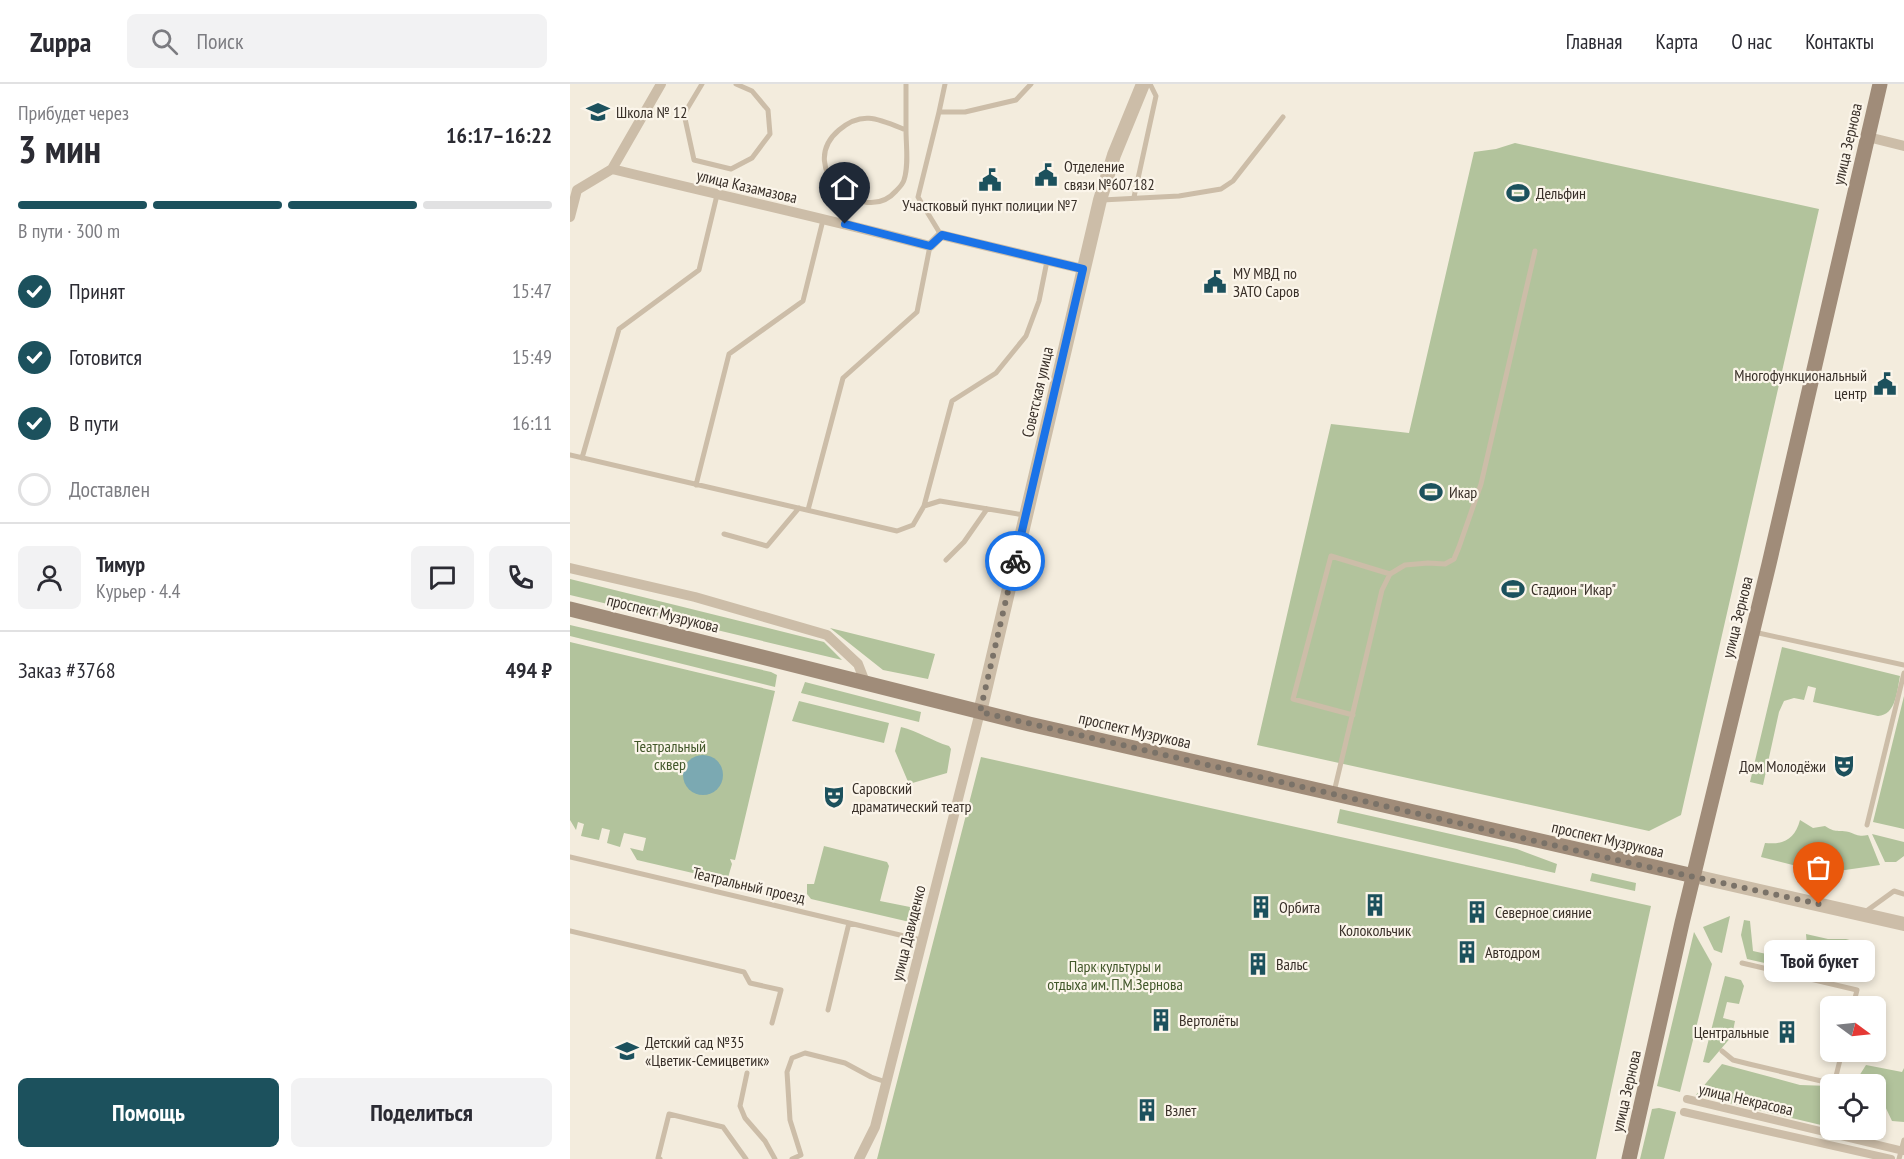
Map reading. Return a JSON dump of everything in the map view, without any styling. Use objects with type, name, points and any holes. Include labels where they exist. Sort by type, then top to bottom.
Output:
[{"type":"main road","name":"улица Зернова","points":[[1629,1159],[1880,84]]},
{"type":"main road","name":"проспект Музрукова","points":[[570,609],[980,712],[1694,876]]},
{"type":"street","points":[[570,217],[573,189],[612,169],[661,84]]},
{"type":"street","name":"Советская улица","points":[[980,712],[1024,515],[1100,200],[1114,155],[1143,84]]},
{"type":"street","points":[[1868,137],[1904,146]]},
{"type":"street","name":"улица Казамазова","points":[[612,169],[824,218],[930,246]]},
{"type":"street","points":[[930,246],[942,235],[1083,269]]},
{"type":"street","points":[[570,568],[694,597],[827,635],[858,664],[865,682]]},
{"type":"street","name":"улица Давиденко","points":[[859,1159],[875,1126],[980,712]]},
{"type":"street","points":[[1694,876],[1904,924]]},
{"type":"street","name":"улица Некрасова","points":[[1687,1099],[1902,1153]]},
{"type":"street","name":"улица Некрасова","points":[[1684,1112],[1891,1159]]},
{"type":"lane","points":[[702,84],[684,114],[694,160],[731,169],[752,158],[770,134],[768,110],[752,91],[736,84]]},
{"type":"lane","points":[[906,84],[907,157],[904,182],[892,196],[878,203],[856,200],[838,190],[828,177],[824,153],[832,135],[851,120],[870,118],[906,130]]},
{"type":"lane","points":[[942,235],[918,197],[945,84]]},
{"type":"lane","points":[[939,112],[965,112],[1016,100],[1031,84]]},
{"type":"lane","points":[[1134,197],[1156,96],[1150,84]]},
{"type":"lane","points":[[1100,200],[1179,196],[1221,189],[1233,181],[1283,117]]},
{"type":"lane","points":[[582,458],[619,329],[699,270],[717,195]]},
{"type":"lane","points":[[696,485],[729,354],[803,301],[824,218]]},
{"type":"lane","points":[[808,510],[843,378],[917,312],[930,246]]},
{"type":"lane","points":[[1334,794],[1382,590],[1390,574],[1405,565],[1445,564],[1454,558],[1459,547],[1481,484],[1535,251]]},
{"type":"lane","points":[[570,455],[897,531],[913,525],[924,506],[952,401],[996,373],[1026,336],[1040,301],[1047,261]]},
{"type":"lane","points":[[924,506],[940,501],[1024,515]]},
{"type":"lane","points":[[724,534],[767,546],[799,508]]},
{"type":"lane","points":[[946,560],[964,542],[987,509]]},
{"type":"lane","points":[[1353,715],[1293,699],[1331,556],[1390,574]]},
{"type":"lane","points":[[1752,632],[1904,665]]},
{"type":"lane","points":[[1867,825],[1904,673]]},
{"type":"lane","name":"Театральный проезд","points":[[570,857],[921,940]]},
{"type":"lane","points":[[1862,914],[1894,891],[1904,894]]},
{"type":"lane","points":[[828,1010],[849,923]]},
{"type":"lane","points":[[570,931],[744,972],[750,983],[781,990],[772,1023]]},
{"type":"lane","points":[[1742,963],[1857,990],[1856,996]]},
{"type":"lane","points":[[1722,1051],[1733,1060],[1834,1084],[1840,1062]]},
{"type":"lane","points":[[792,1159],[801,1155],[790,1120],[787,1088],[787,1072],[792,1058],[805,1053],[845,1063],[885,1082]]},
{"type":"lane","points":[[747,1073],[740,1106],[745,1118],[765,1141],[775,1159]]},
{"type":"lane","points":[[660,1159],[658,1158],[669,1114],[723,1127],[747,1159]]},
{"type":"lane","points":[[1902,1153],[1904,1140]]},
{"type":"green space","name":"Стадион \"Икар\"","points":[[1515,143],[1819,209],[1681,815],[1649,831],[1257,745],[1331,424],[1409,433],[1474,152]]},
{"type":"green space","points":[[570,579],[824,642],[842,660],[570,595]]},
{"type":"green space","points":[[570,625],[771,672],[777,675],[775,687],[570,636]]},
{"type":"green space","points":[[830,628],[935,654],[928,679],[883,670]]},
{"type":"green space","name":"Театральный сквер","points":[[570,642],[775,691],[735,860],[730,859],[732,864],[727,881],[637,860],[630,848],[643,851],[646,838],[624,833],[620,847],[607,843],[610,830],[602,828],[599,840],[581,836],[584,824],[578,822],[576,830],[570,820]]},
{"type":"green space","points":[[1782,647],[1900,676],[1892,707],[1884,715],[1878,716],[1813,702],[1816,688],[1808,686],[1804,700],[1794,698],[1784,701],[1779,712],[1763,785],[1750,782]]},
{"type":"green space","points":[[805,682],[921,712],[919,722],[801,693]]},
{"type":"green space","points":[[1904,696],[1904,829],[1873,822]]},
{"type":"green space","points":[[799,701],[889,723],[884,743],[792,721]]},
{"type":"green space","points":[[901,727],[949,746],[951,749],[947,773],[909,784],[895,751]]},
{"type":"green space","name":"Парк культуры и отдыха им. П.М.Зернова","points":[[981,757],[1651,906],[1596,1159],[877,1159]]},
{"type":"green space","points":[[1340,809],[1517,849],[1557,864],[1555,873],[1337,823]]},
{"type":"green space","points":[[1800,820],[1813,828],[1825,826],[1835,831],[1845,831],[1861,836],[1868,835],[1880,865],[1824,873],[1761,857],[1765,843],[1778,843],[1788,839],[1795,832]]},
{"type":"green space","points":[[1872,834],[1904,842],[1904,856],[1896,862],[1885,862]]},
{"type":"green space","points":[[824,846],[887,862],[889,866],[880,901],[920,909],[914,923],[811,899],[807,894],[807,884],[814,884]]},
{"type":"green space","points":[[1592,873],[1636,883],[1635,891],[1590,881]]},
{"type":"green space","points":[[1730,916],[1722,953],[1714,950],[1703,927]]},
{"type":"green space","points":[[1744,920],[1750,921],[1753,951],[1771,955],[1769,964],[1747,959],[1741,935]]},
{"type":"green space","points":[[1694,932],[1712,964],[1680,1092],[1657,1086]]},
{"type":"green space","points":[[1806,934],[1857,942],[1852,962],[1826,977],[1777,965],[1779,955],[1791,956],[1807,946]]},
{"type":"green space","points":[[1725,976],[1741,980],[1744,986],[1739,1004],[1727,1002],[1723,1018],[1735,1021],[1732,1036],[1709,1063],[1703,1062]]},
{"type":"green space","points":[[1722,1064],[1800,1085],[1820,1086],[1820,1125],[1696,1095]]},
{"type":"green space","points":[[1866,1065],[1902,1072],[1904,1068],[1904,1122],[1892,1121],[1886,1108],[1886,1074],[1860,1074]]},
{"type":"green space","points":[[1659,1108],[1676,1112],[1664,1159],[1640,1159],[1652,1109]]},
{"type":"water","points":[[703,755],[717,761],[723,775],[717,789],[703,795],[689,789],[683,775],[689,761]]},
{"type":"way so far","points":[[1015,561],[980,712],[1634,864],[1819,904]]},
{"type":"place","name":"Школа № 12","points":[[598,112]]},
{"type":"place","name":"Отделение связи №607182","points":[[1046,175]]},
{"type":"place","name":"Участковый пункт полиции №7","points":[[990,180]]},
{"type":"place","name":"Дельфин","points":[[1518,193]]},
{"type":"place","name":"МУ МВД по ЗАТО Саров","points":[[1215,282]]},
{"type":"place","name":"Многофункциональный центр","points":[[1885,384]]},
{"type":"place","name":"Икар","points":[[1431,492]]},
{"type":"place","name":"Стадион \"Икар\"","points":[[1513,589]]},
{"type":"place","name":"Дом Молодёжи","points":[[1844,766]]},
{"type":"place","name":"Саровский драматический театр","points":[[834,797]]},
{"type":"place","name":"Твой букет","points":[[1819,904]]},
{"type":"place","name":"Колокольчик","points":[[1375,905]]},
{"type":"place","name":"Орбита","points":[[1261,907]]},
{"type":"place","name":"Северное сияние","points":[[1477,912]]},
{"type":"place","name":"Автодром","points":[[1467,952]]},
{"type":"place","name":"Вальс","points":[[1258,964]]},
{"type":"place","name":"Вертолёты","points":[[1161,1020]]},
{"type":"place","name":"Центральные","points":[[1787,1032]]},
{"type":"place","name":"Детский сад №35 «Цветик-Семицветик»","points":[[627,1051]]},
{"type":"place","name":"Взлет","points":[[1147,1110]]},
{"type":"route","points":[[845,224],[930,246],[942,235],[1083,269],[1015,561]]}]
